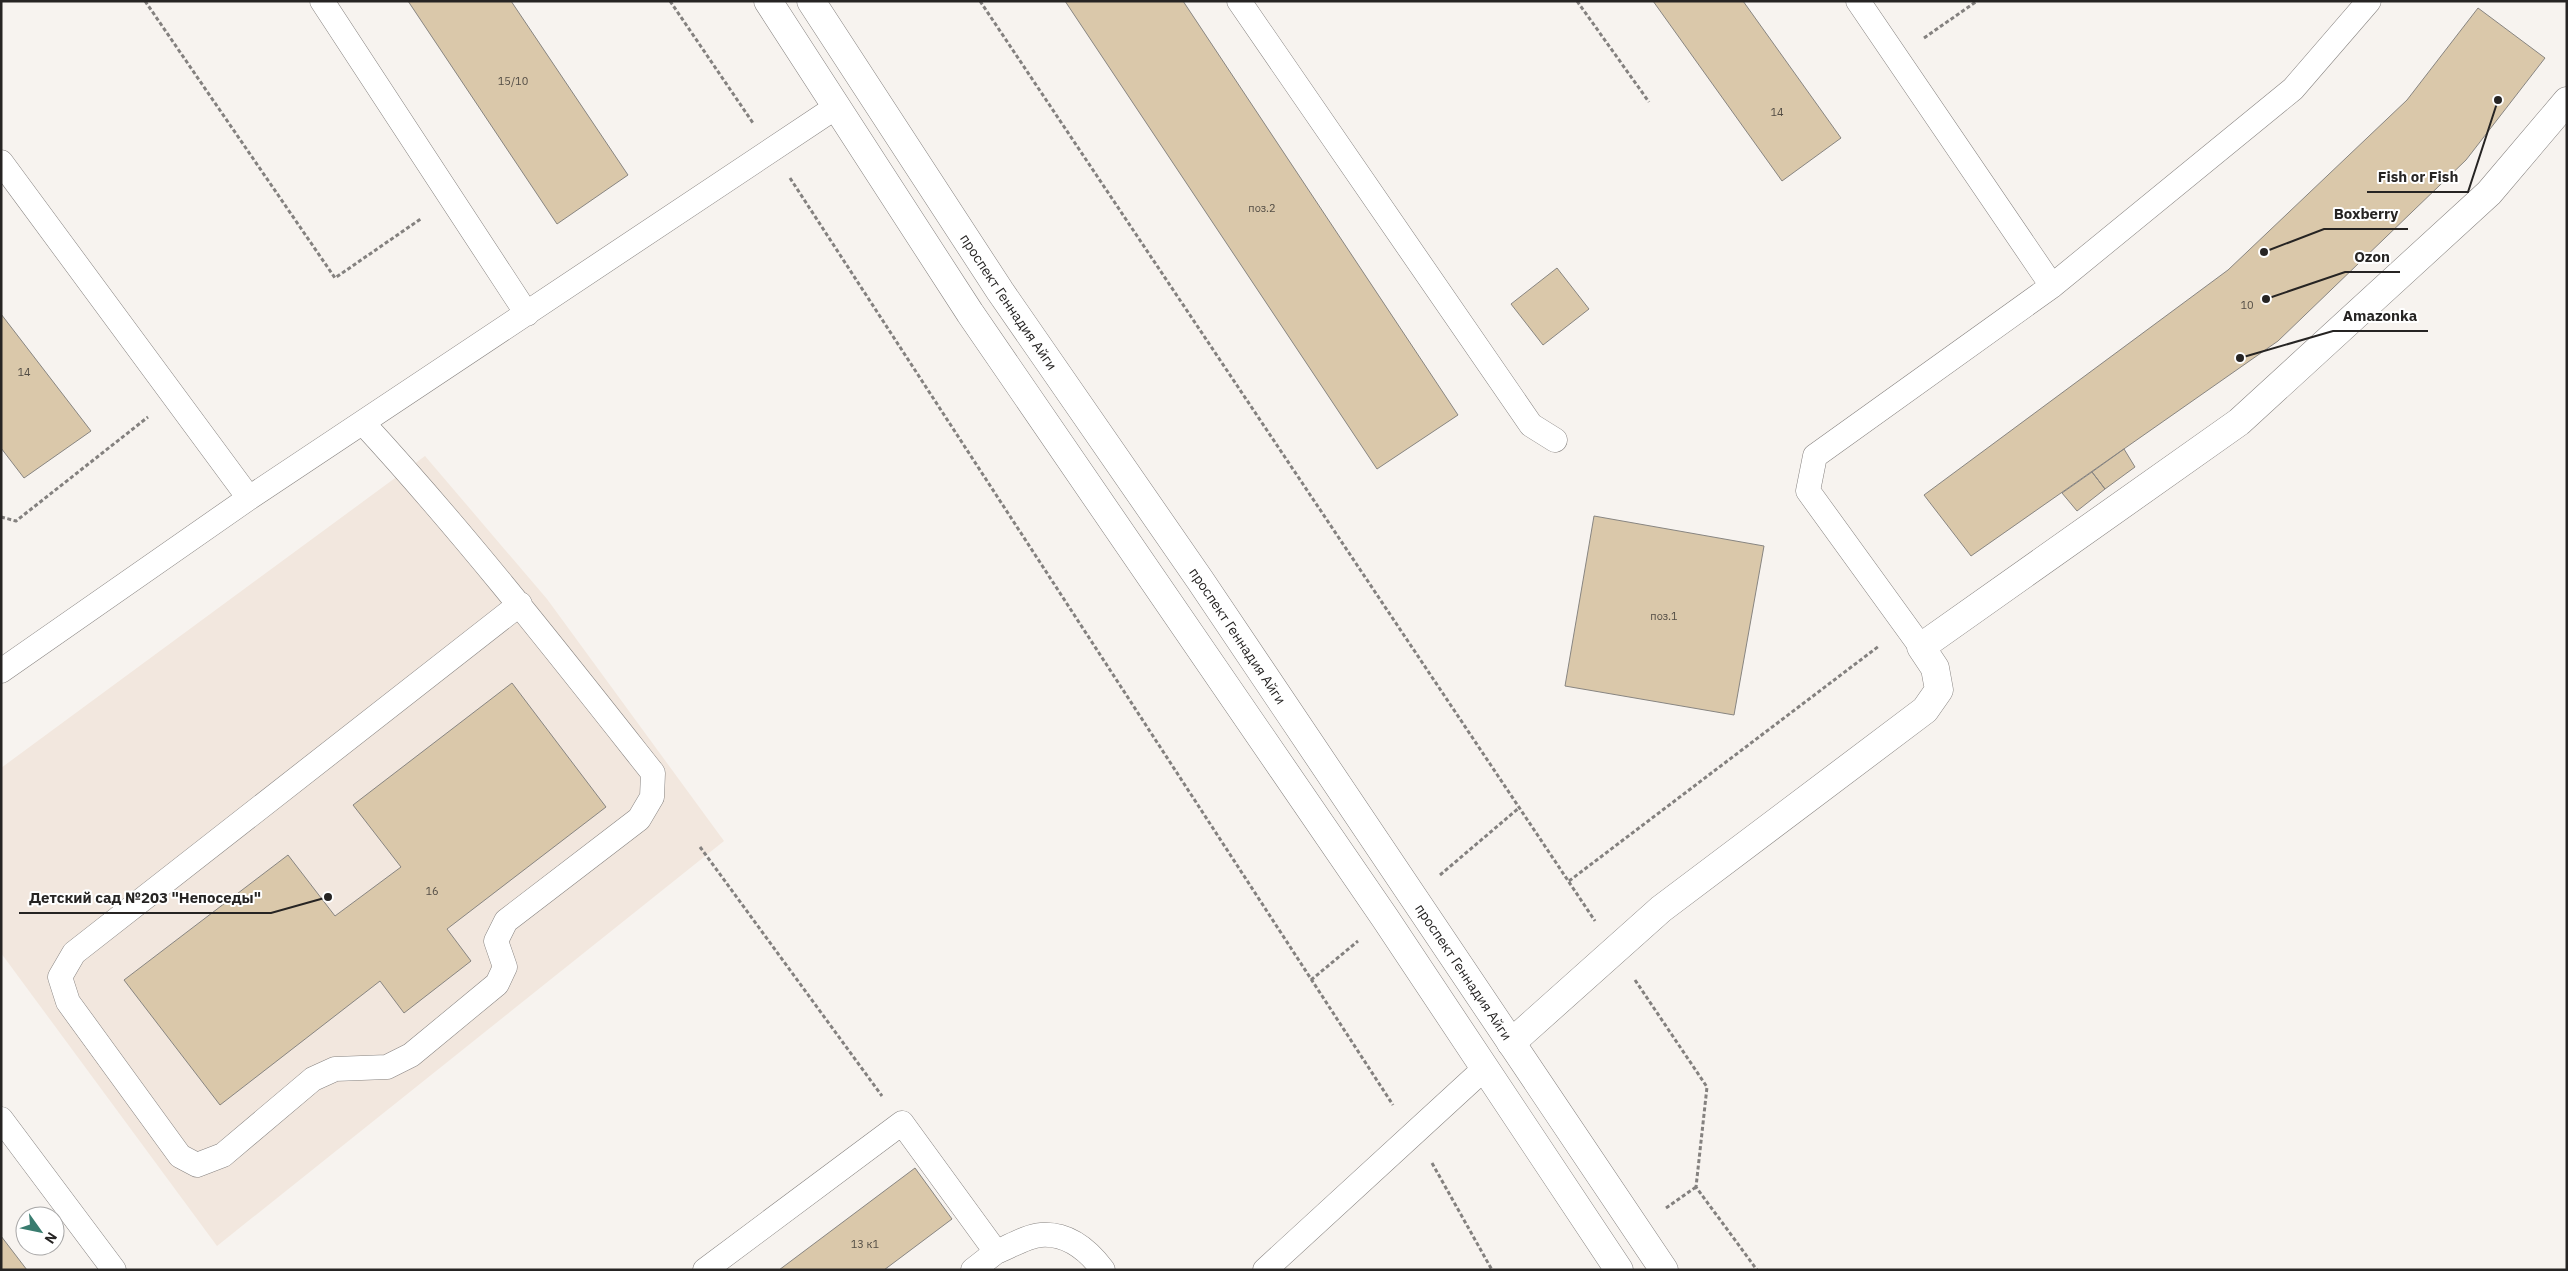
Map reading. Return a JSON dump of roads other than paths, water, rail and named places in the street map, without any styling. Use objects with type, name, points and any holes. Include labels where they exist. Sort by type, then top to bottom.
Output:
[{"type":"main road","points":[[768,1],[970,312],[1380,910],[1619,1270]]},
{"type":"main road","name":"проспект Геннадия Айги","points":[[812,1],[1000,291],[1200,580],[1664,1270]]},
{"type":"main road","points":[[1485,1068],[1661,909],[1925,710],[1939,690],[1935,668],[1913,637],[2239,422],[2489,193],[2567,101]]},
{"type":"lane","points":[[322,1],[527,314]]},
{"type":"lane","points":[[1239,1],[1531,425],[1555,440]]},
{"type":"lane","points":[[1858,1],[2052,286]]},
{"type":"lane","points":[[1913,637],[1808,491],[1815,456],[2052,286],[2293,89],[2369,1]]},
{"type":"lane","points":[[1,671],[249,498],[836,107]]},
{"type":"lane","points":[[1,162],[249,498]]},
{"type":"lane","points":[[363,423],[406,470],[520,604],[653,774],[652,797],[639,819],[506,921],[496,941],[505,967],[497,984],[412,1055],[387,1067],[335,1069],[313,1080],[223,1155],[197,1165],[180,1156],[68,1002],[60,977],[74,953],[520,604]]},
{"type":"lane","points":[[1265,1270],[1485,1068]]},
{"type":"lane","points":[[1,1119],[114,1270]]},
{"type":"lane","points":[[705,1270],[902,1122],[996,1252]]},
{"type":"lane","points":[[973,1270],[996,1252],[1040,1235],[1068,1239],[1091,1253],[1103,1270]]},
{"type":"place","name":"Fish or Fish","points":[[2498,100]]},
{"type":"place","name":"Boxberry","points":[[2264,252]]},
{"type":"place","name":"Ozon","points":[[2266,299]]},
{"type":"place","name":"Amazonka","points":[[2240,358]]},
{"type":"place","name":"Детский сад №203 \"Непоседы\"","points":[[328,897]]}]
